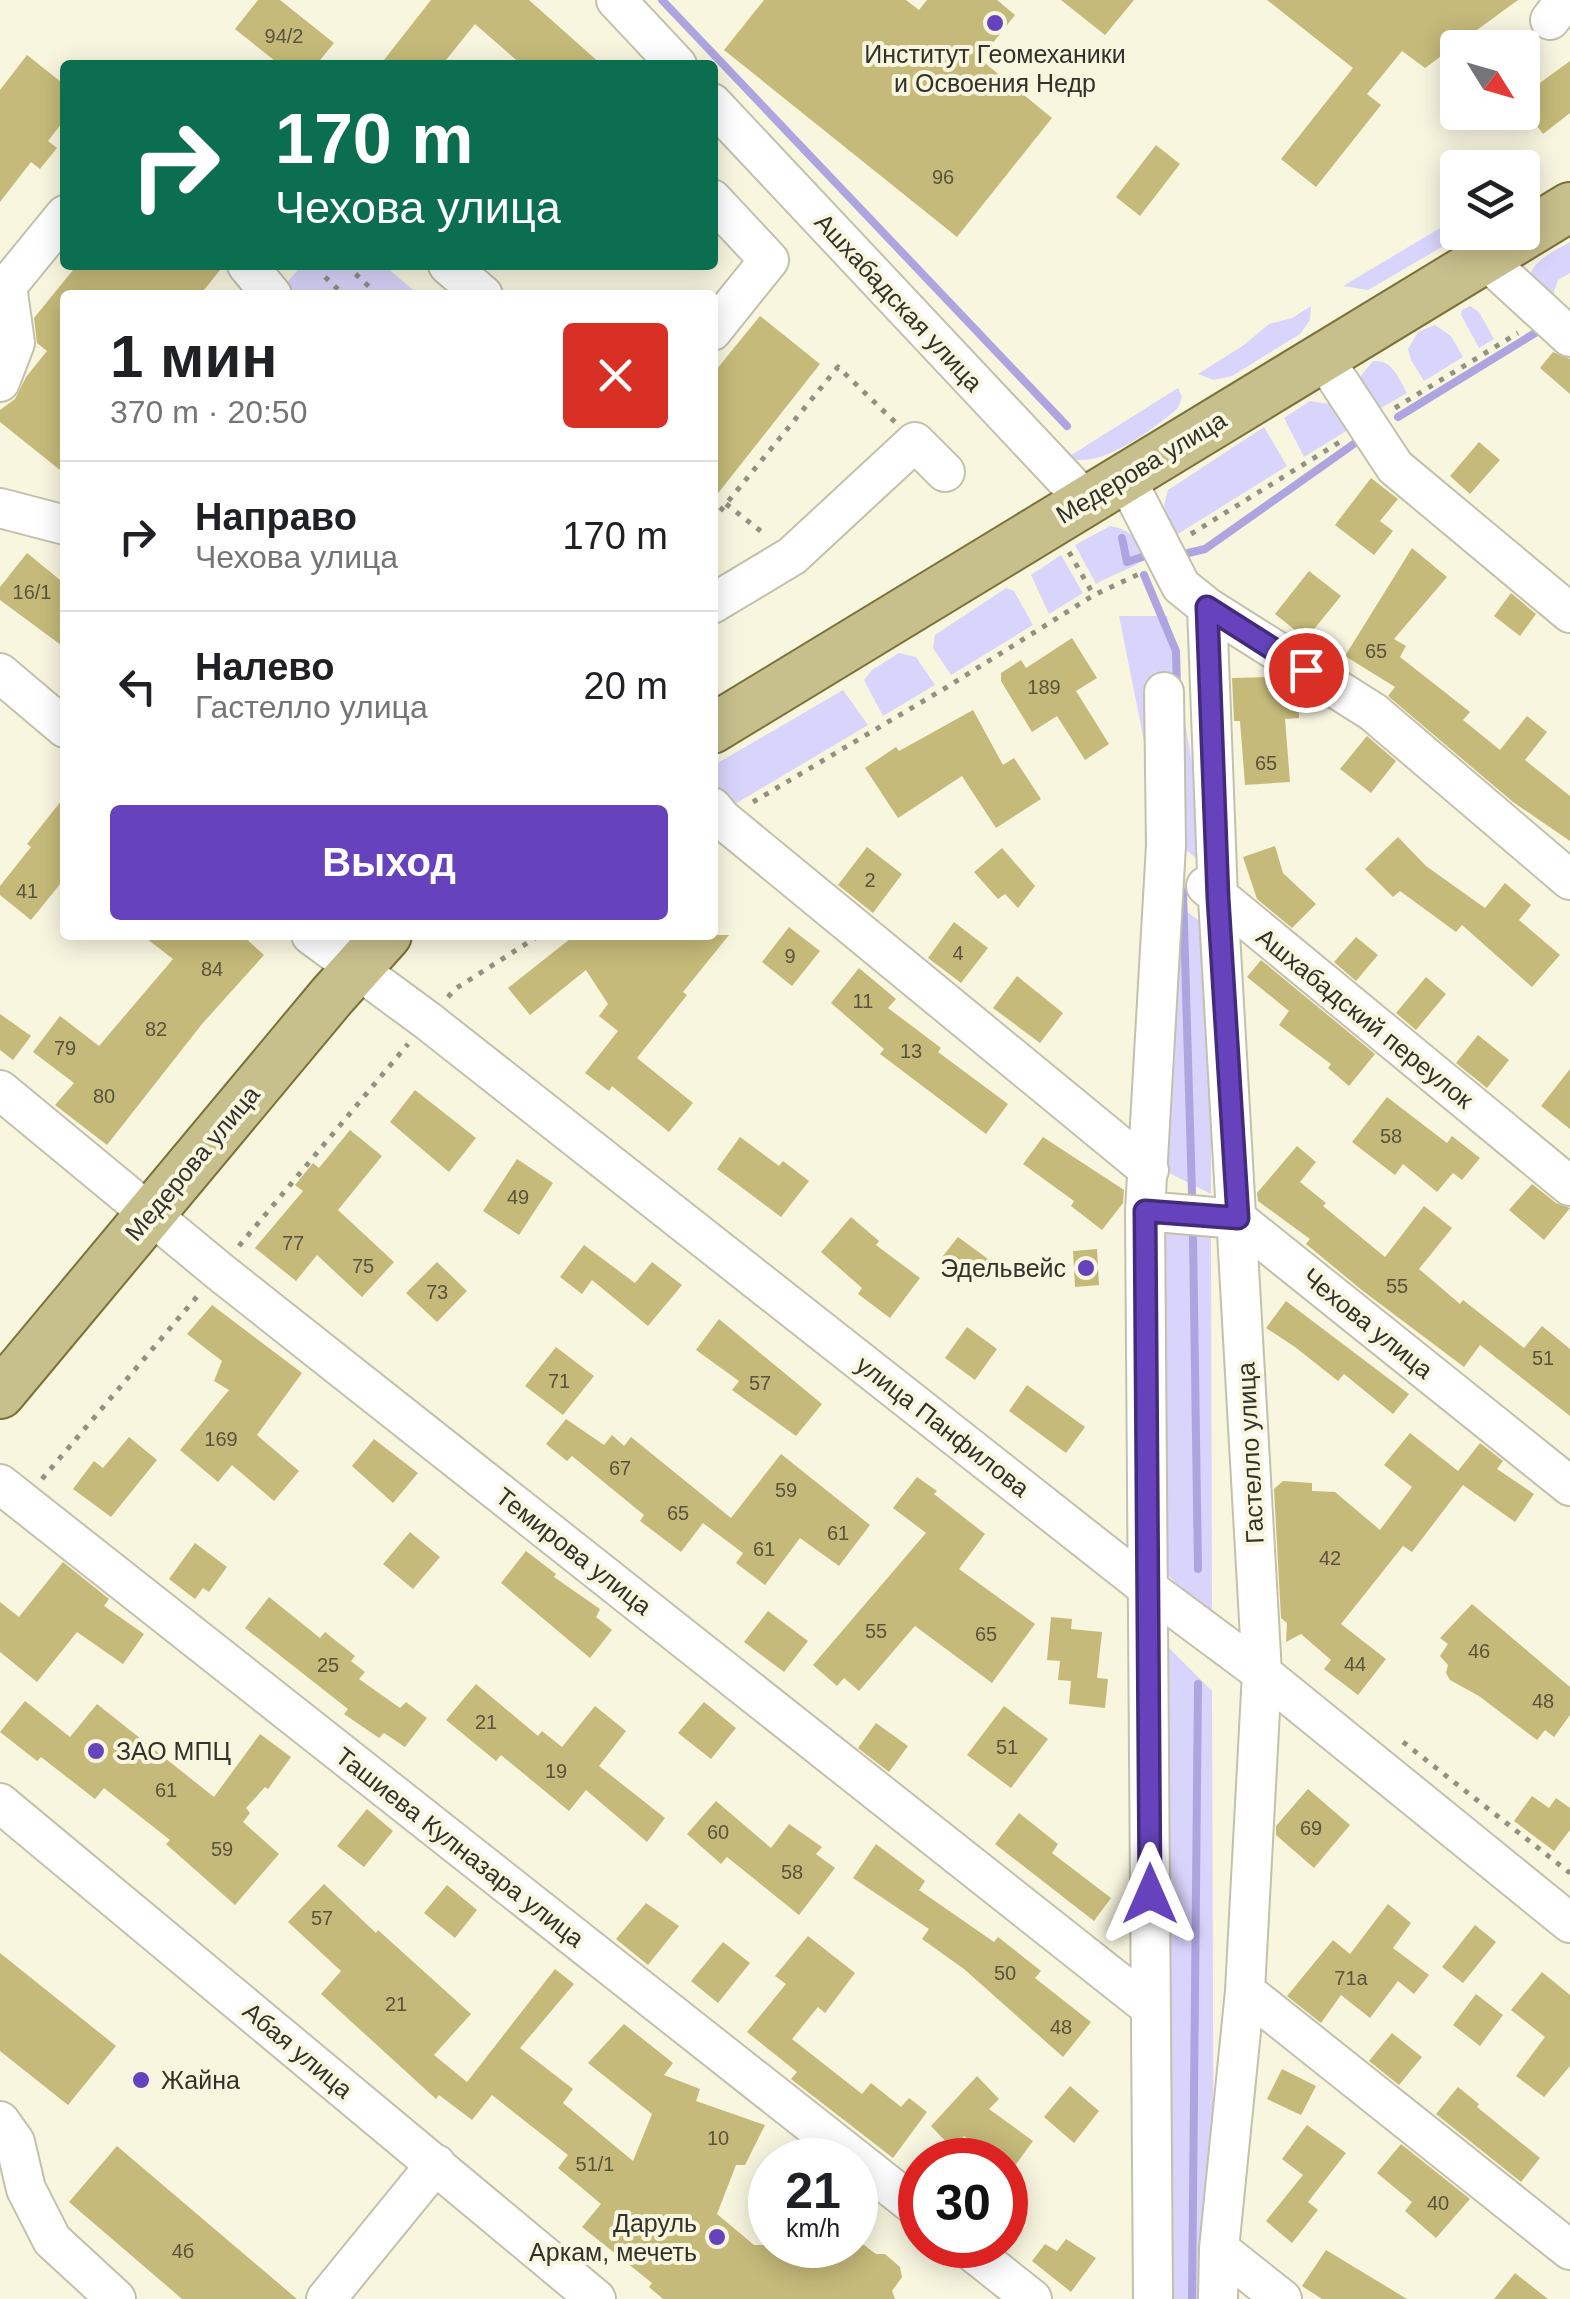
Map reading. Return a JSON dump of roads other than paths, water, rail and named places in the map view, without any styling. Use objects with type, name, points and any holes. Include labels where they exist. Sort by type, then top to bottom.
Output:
[{"type":"main road","name":"Медерова улица","points":[[718,726],[1570,207]]},
{"type":"main road","name":"Медерова улица","points":[[0,1394],[371,952]]},
{"type":"street","points":[[616,0],[672,60]]},
{"type":"street","name":"Ашхабадская улица","points":[[718,109],[1105,488],[1181,586],[1207,607],[1373,712],[1570,880]]},
{"type":"street","points":[[718,206],[768,260],[718,324]]},
{"type":"street","points":[[0,382],[15,343],[4,287],[60,221]]},
{"type":"street","points":[[1485,259],[1570,338]]},
{"type":"street","points":[[454,270],[477,290]]},
{"type":"street","points":[[1322,356],[1395,467],[1570,612]]},
{"type":"street","points":[[718,600],[792,556],[915,442],[946,472]]},
{"type":"street","points":[[0,508],[60,524]]},
{"type":"street","name":"Гастелло улица","points":[[1207,607],[1218,898],[1262,1673],[1246,1992],[1218,2299]]},
{"type":"street","points":[[0,673],[60,724]]},
{"type":"street","points":[[1154,2299],[1145,1211],[1166,845],[1164,692]]},
{"type":"street","points":[[718,812],[746,839],[1149,1170]]},
{"type":"street","name":"Ашхабадский переулок","points":[[1166,845],[1218,898],[1570,1186]]},
{"type":"street","name":"улица Панфилова","points":[[329,940],[371,952],[428,1020],[1262,1673],[1570,1923]]},
{"type":"street","name":"Темирова улица","points":[[0,1090],[250,1295],[1151,2008]]},
{"type":"street","points":[[1145,1211],[1238,1218]]},
{"type":"street","name":"Чехова улица","points":[[1238,1218],[1570,1486]]},
{"type":"street","name":"Ташиева Кулназара улица","points":[[0,1484],[898,2193]]},
{"type":"street","name":"Абая улица","points":[[0,1802],[596,2299]]},
{"type":"street","points":[[1246,1992],[1570,2250]]},
{"type":"street","points":[[0,2121],[16,2142],[26,2189],[52,2240],[116,2299]]},
{"type":"street","points":[[326,2299],[436,2164]]},
{"type":"street","points":[[1220,2249],[1282,2299]]},
{"type":"street","points":[[993,2268],[1032,2299]]},
{"type":"waterway","points":[[662,0],[1067,426]]},
{"type":"waterway","points":[[1398,417],[1540,330]]},
{"type":"waterway","points":[[1188,553],[1205,549],[1358,441]]},
{"type":"waterway","points":[[1122,538],[1127,562],[1142,557]]},
{"type":"waterway","points":[[1144,575],[1176,651],[1177,689]]},
{"type":"waterway","points":[[1183,891],[1192,1193]]},
{"type":"waterway","points":[[1193,1237],[1198,1569]]},
{"type":"waterway","points":[[1192,2299],[1198,1684]]},
{"type":"place","name":"Институт Геомеханики и Освоения Недр","points":[[995,23]]},
{"type":"place","name":"Эдельвейс","points":[[1086,1268]]},
{"type":"place","name":"ЗАО МПЦ","points":[[96,1751]]},
{"type":"place","name":"Жайна","points":[[141,2080]]},
{"type":"place","name":"Даруль Аркам, мечеть","points":[[717,2237]]}]
